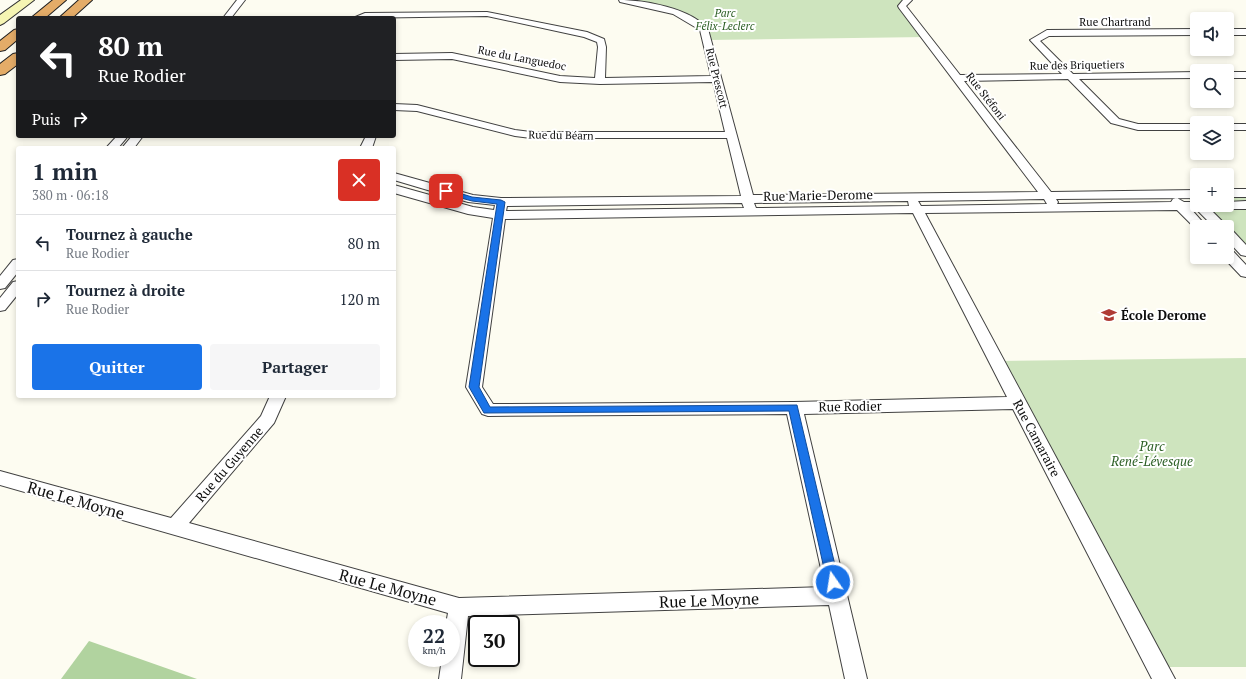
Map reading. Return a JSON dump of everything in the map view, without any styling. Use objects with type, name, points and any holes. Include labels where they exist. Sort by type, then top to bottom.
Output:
[{"type":"highway","points":[[40,16],[60,0]]},
{"type":"highway","points":[[67,16],[86,0]]},
{"type":"highway","points":[[0,47],[16,35]]},
{"type":"highway","points":[[0,72],[16,59]]},
{"type":"street","points":[[0,20],[28,0]]},
{"type":"street","points":[[229,16],[241,0]]},
{"type":"street","name":"Rue Prescott","points":[[623,0],[674,12],[692,19],[704,29],[749,205]]},
{"type":"street","name":"Rue Stéfoni","points":[[908,0],[902,6],[1056,207]]},
{"type":"street","points":[[362,16],[403,14],[488,14],[587,35],[601,41],[600,81]]},
{"type":"street","name":"Rue Chartrand","points":[[1072,77],[1034,40],[1047,33],[1190,32]]},
{"type":"street","points":[[1234,32],[1246,32]]},
{"type":"street","name":"Rue du Languedoc","points":[[396,56],[452,56],[560,79],[600,81],[718,79]]},
{"type":"street","name":"Rue des Briquetiers","points":[[958,78],[1190,75]]},
{"type":"street","points":[[1234,75],[1246,75]]},
{"type":"street","points":[[1072,77],[1115,121],[1138,127],[1190,127]]},
{"type":"street","name":"Rue du Béarn","points":[[396,107],[417,108],[514,133],[531,135],[732,135]]},
{"type":"street","points":[[1234,127],[1246,127]]},
{"type":"street","points":[[114,146],[121,138]]},
{"type":"street","points":[[130,146],[136,138]]},
{"type":"street","name":"Rue Marie-Derome","points":[[396,177],[501,208]]},
{"type":"street","name":"Rue Marie-Derome","points":[[396,190],[472,211],[501,208],[913,203],[1048,196],[1190,194]]},
{"type":"street","points":[[1234,193],[1246,193]]},
{"type":"street","points":[[1170,194],[1194,220]]},
{"type":"street","name":"Rue Marie-Derome","points":[[913,203],[1056,207],[1190,205]]},
{"type":"street","name":"Rue Camaraire","points":[[913,203],[1164,679]]},
{"type":"street","name":"Rue Marie-Derome","points":[[1234,205],[1246,205]]},
{"type":"street","name":"Rue Rodier","points":[[501,208],[474,387],[488,410],[794,408],[1019,403]]},
{"type":"street","points":[[1206,212],[1214,220]]},
{"type":"street","points":[[1234,240],[1246,252]]},
{"type":"street","points":[[1234,260],[1246,273]]},
{"type":"street","points":[[0,285],[16,265]]},
{"type":"street","points":[[0,307],[16,287]]},
{"type":"street","name":"Rue du Guyenne","points":[[174,528],[268,419],[277,398]]},
{"type":"street","points":[[794,408],[856,679]]},
{"type":"street","name":"Rue Le Moyne","points":[[0,478],[459,607],[836,596]]},
{"type":"street","points":[[450,679],[459,607]]},
{"type":"green space","name":"Parc Félix-Leclerc","points":[[639,0],[908,0],[902,6],[926,37],[708,40],[692,19],[636,2]]},
{"type":"green space","points":[[1234,198],[1246,198],[1246,256],[1234,244],[1234,220],[1210,220],[1202,212],[1234,212]]},
{"type":"green space","name":"Parc René-Lévesque","points":[[1246,358],[1246,667],[1157,667],[997,361]]},
{"type":"green space","points":[[89,641],[197,679],[61,679]]},
{"type":"place","name":"École Derome","points":[[1109,315]]},
{"type":"route","points":[[446,191],[472,199],[501,202],[474,387],[488,410],[794,408],[833,582]]}]
